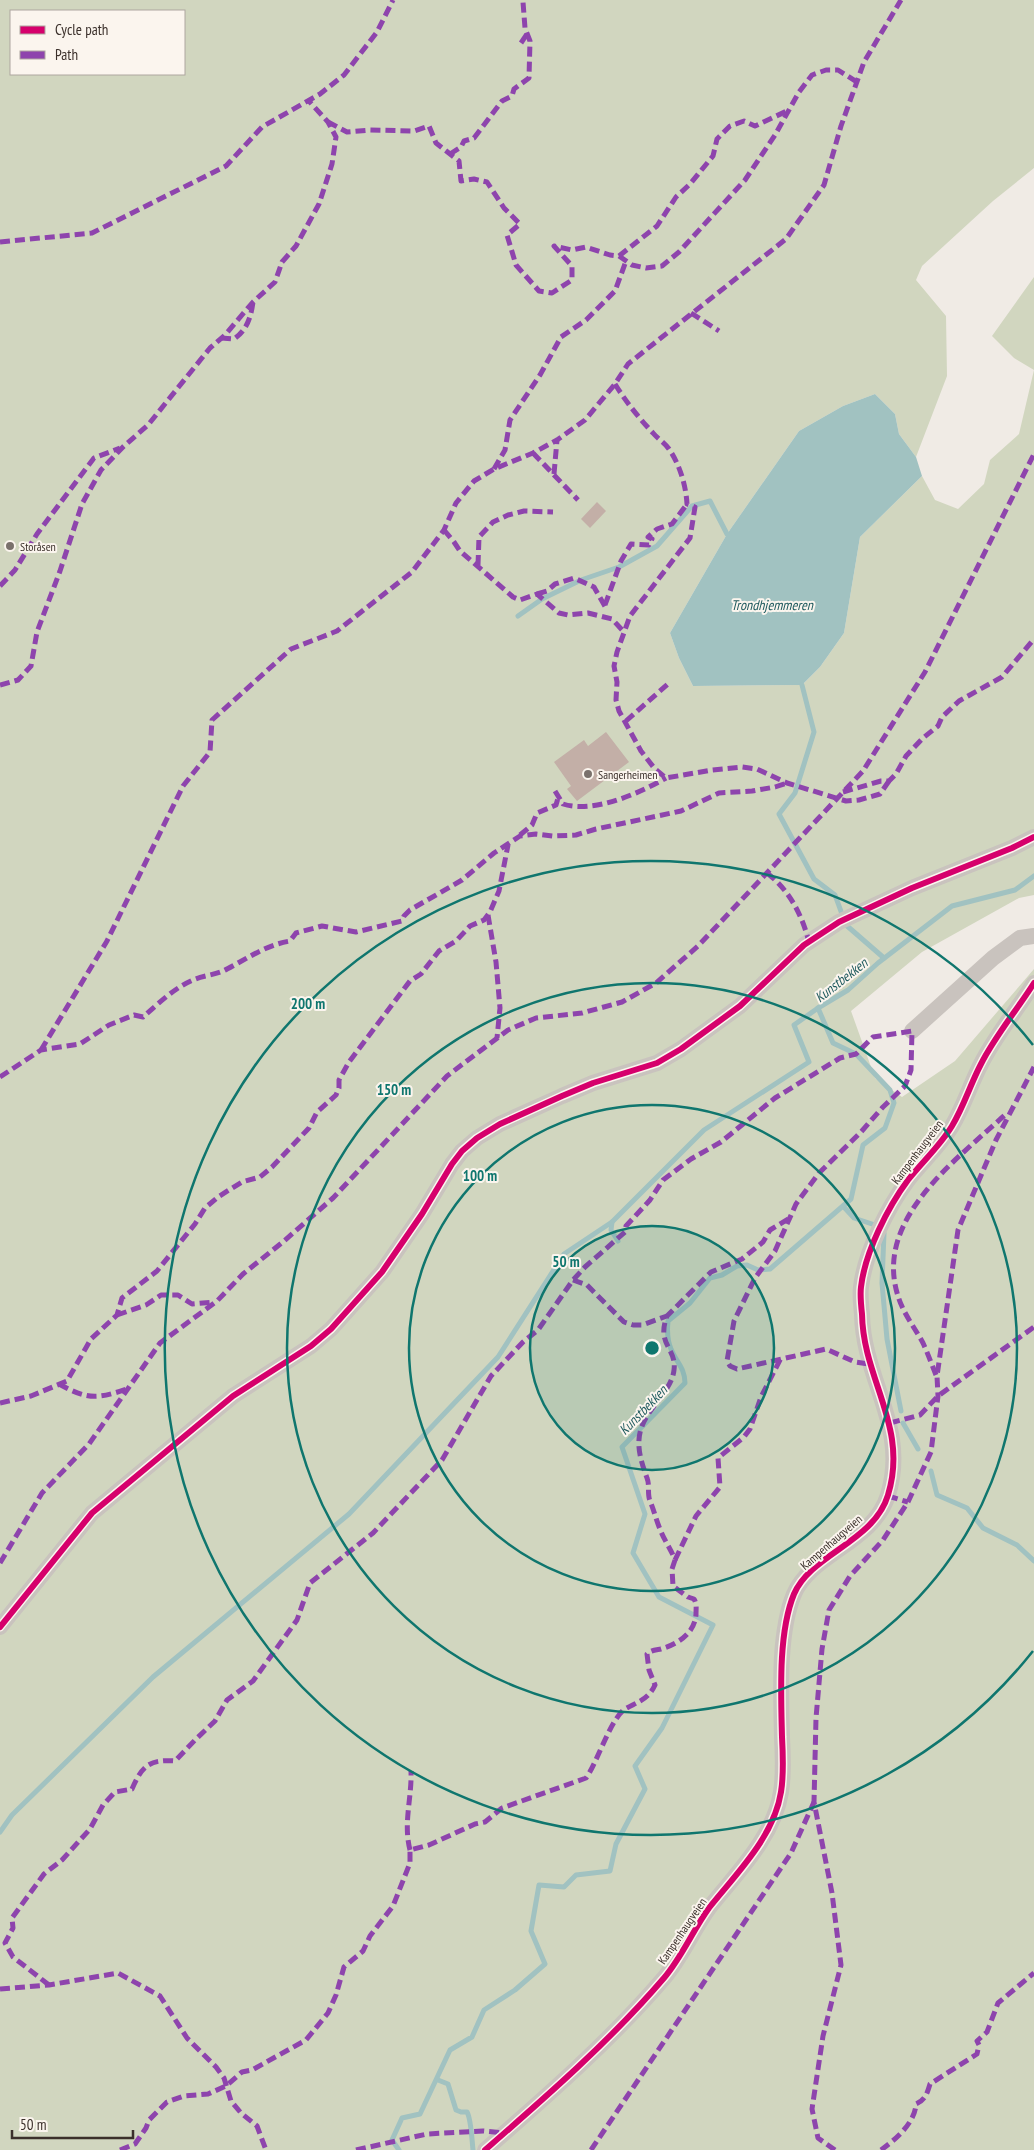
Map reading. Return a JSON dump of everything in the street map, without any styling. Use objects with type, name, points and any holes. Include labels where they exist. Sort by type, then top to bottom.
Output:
[{"type":"street","points":[[0,1627],[92,1513],[233,1396],[310,1346],[331,1329],[382,1272],[422,1214],[452,1164],[462,1151],[477,1138],[500,1124],[593,1083],[657,1063],[681,1049],[740,1006],[804,945],[839,922],[912,888],[1012,848],[1034,837]]},
{"type":"street","points":[[912,1030],[993,958],[1020,938],[1034,936]]},
{"type":"street","name":"Kampenhaugveien","points":[[485,2150],[606,2039],[666,1976],[705,1914],[750,1856],[774,1820],[781,1793],[783,1768],[781,1697],[786,1615],[796,1589],[813,1570],[862,1532],[880,1513],[888,1496],[894,1465],[890,1423],[869,1364],[862,1320],[861,1286],[869,1255],[879,1230],[906,1182],[947,1134],[963,1108],[982,1062],[1034,983]]},
{"type":"green space","points":[[0,0],[1034,0],[1034,168],[993,201],[922,266],[916,280],[946,316],[947,376],[916,457],[899,434],[895,414],[875,394],[843,406],[799,431],[727,534],[670,633],[679,658],[693,686],[802,685],[820,667],[844,633],[860,537],[922,476],[935,500],[958,509],[984,484],[990,460],[1019,434],[1034,370],[1034,895],[1019,898],[922,952],[851,1011],[875,1078],[902,1097],[955,1061],[1034,969],[1034,2150],[0,2150]]},
{"type":"green space","points":[[1034,277],[1034,370],[1014,358],[992,336]]},
{"type":"water","name":"Trondhjemmeren","points":[[875,394],[895,414],[899,434],[916,457],[922,476],[860,537],[844,633],[820,667],[802,685],[693,686],[679,658],[670,633],[727,534],[799,431],[843,406]]},
{"type":"building","points":[[597,502],[606,511],[590,528],[581,519]]},
{"type":"building","name":"Sangerheimen","points":[[606,732],[629,762],[577,801],[567,789],[571,786],[554,762],[584,740],[588,746]]},
{"type":"waterway","points":[[518,616],[542,599],[581,580],[619,567],[657,546],[692,506],[710,501],[727,534]]},
{"type":"waterway","points":[[802,685],[814,732],[795,793],[779,814],[814,879],[835,895],[846,925],[884,958]]},
{"type":"waterway","name":"Kunstbekken","points":[[399,2150],[392,2140],[402,2118],[420,2114],[450,2050],[472,2037],[484,2010],[515,1990],[545,1964],[531,1931],[539,1885],[564,1887],[576,1875],[610,1871],[616,1844],[645,1789],[635,1766],[662,1728],[713,1625],[659,1597],[633,1553],[645,1514],[622,1447],[685,1383],[682,1369],[673,1354],[669,1342],[667,1332],[668,1321],[690,1303],[710,1278],[722,1275],[737,1266],[747,1265],[758,1270],[770,1269],[851,1199],[863,1145],[885,1128],[894,1103],[890,1090],[856,1054],[833,1043],[818,1008],[848,990],[878,963],[952,906],[1015,890],[1034,876]]},
{"type":"waterway","points":[[0,1832],[12,1815],[153,1677],[349,1514],[498,1357],[564,1254],[612,1222],[704,1130],[809,1062],[794,1025],[818,1008]]},
{"type":"waterway","points":[[843,1206],[854,1218],[875,1225]]},
{"type":"waterway","points":[[612,1222],[611,1230],[618,1241]]},
{"type":"waterway","points":[[884,1233],[882,1283],[887,1339],[901,1411]]},
{"type":"waterway","points":[[903,1423],[918,1449]]},
{"type":"waterway","points":[[931,1471],[937,1495],[967,1508],[983,1528],[1017,1545],[1034,1561]]},
{"type":"waterway","points":[[438,2080],[448,2084],[456,2110],[467,2112],[473,2150]]},
{"type":"marked path","points":[[0,242],[92,233],[226,166],[262,127],[320,94],[344,75],[377,32],[393,0]]},
{"type":"marked path","points":[[450,154],[461,147],[464,141],[474,138],[502,101],[512,96],[514,89],[529,78],[530,41],[525,28],[523,2],[521,0]]},
{"type":"marked path","points":[[41,1050],[107,941],[183,786],[210,752],[212,720],[291,649],[337,631],[412,572],[444,530],[456,503],[474,481],[494,469],[533,453],[557,440],[585,420],[615,384],[628,364],[786,239],[824,185],[841,126],[864,62],[901,0]]},
{"type":"marked path","points":[[521,43],[527,34]]},
{"type":"marked path","points":[[328,122],[347,132],[370,130],[414,131],[429,126],[436,143],[459,161],[461,181],[474,179],[487,182],[504,208],[520,224],[507,235],[516,265],[539,291],[552,293],[572,280],[572,266],[554,246],[572,250],[586,247],[619,256],[632,265],[646,268],[662,266],[679,252],[745,180],[775,135],[799,92],[812,75],[826,70],[838,70],[857,82]]},
{"type":"marked path","points":[[0,685],[18,680],[31,666],[37,632],[82,504],[101,470],[148,425],[210,348],[225,335],[253,302],[275,282],[282,262],[296,246],[319,204],[332,164],[336,137],[328,122],[308,100]]},
{"type":"marked path","points":[[619,256],[657,226],[676,197],[690,184],[713,156],[717,139],[730,126],[744,121],[755,126],[789,110]]},
{"type":"marked path","points":[[494,469],[505,450],[510,420],[540,375],[561,337],[586,320],[615,291],[626,261]]},
{"type":"marked path","points":[[221,338],[234,339],[242,332],[250,318],[253,302]]},
{"type":"marked path","points":[[691,313],[719,331]]},
{"type":"marked path","points":[[615,384],[638,416],[669,449],[682,476],[687,504],[695,507],[690,538],[630,616],[617,652],[614,666],[617,682],[616,700],[619,711],[641,751],[655,769],[666,778],[742,767],[757,769],[787,783],[846,801],[859,800],[880,794],[889,781]]},
{"type":"marked path","points":[[554,474],[557,440]]},
{"type":"marked path","points":[[0,586],[15,570],[37,534],[94,458],[120,448]]},
{"type":"marked path","points":[[533,453],[578,500]]},
{"type":"marked path","points":[[0,1563],[42,1493],[89,1444],[160,1343],[217,1301],[243,1274],[333,1198],[447,1076],[508,1030],[536,1018],[582,1013],[622,1002],[656,983],[698,946],[863,771],[925,672],[1034,454]]},
{"type":"marked path","points":[[605,605],[621,561],[631,544],[649,545],[652,539],[648,537],[657,529],[672,524],[687,504]]},
{"type":"marked path","points":[[478,565],[479,537],[493,522],[508,515],[524,511],[553,512]]},
{"type":"marked path","points":[[444,530],[460,551],[513,597],[520,600],[537,594],[559,613],[568,615],[588,613],[612,619],[624,632]]},
{"type":"marked path","points":[[537,594],[547,591],[555,584],[574,578],[594,587],[606,608]]},
{"type":"marked path","points":[[843,792],[881,781],[889,781],[896,774],[906,756],[923,738],[938,726],[942,717],[959,701],[1002,677],[1034,639]]},
{"type":"marked path","points":[[626,721],[669,683]]},
{"type":"marked path","points":[[555,791],[563,804],[588,806],[602,804],[630,795],[666,778]]},
{"type":"marked path","points":[[0,1077],[41,1050],[80,1044],[109,1025],[134,1015],[143,1017],[186,983],[223,971],[265,949],[290,941],[296,933],[322,926],[356,932],[402,921],[410,910],[462,880],[494,853],[520,836],[536,834],[553,836],[576,835],[681,811],[719,793],[752,791],[787,783]]},
{"type":"marked path","points":[[520,835],[532,825],[537,813],[556,805],[558,798]]},
{"type":"marked path","points":[[0,1403],[31,1396],[67,1381],[91,1339],[117,1315],[122,1298],[157,1271],[195,1224],[205,1208],[218,1197],[242,1182],[260,1177],[309,1128],[317,1112],[336,1095],[339,1088],[339,1080],[349,1062],[410,981],[421,974],[439,951],[456,941],[470,926],[484,920],[490,912],[499,891],[508,845]]},
{"type":"marked path","points":[[767,873],[794,904],[803,922],[809,942]]},
{"type":"marked path","points":[[488,915],[496,962],[500,1008],[497,1038]]},
{"type":"marked path","points":[[49,1985],[13,1957],[5,1943],[13,1928],[12,1918],[44,1874],[62,1860],[90,1829],[103,1805],[115,1792],[132,1789],[143,1770],[153,1763],[175,1761],[215,1721],[227,1700],[253,1681],[297,1620],[310,1583],[373,1533],[442,1460],[491,1376],[523,1342],[538,1330],[573,1280],[585,1267],[625,1232],[626,1226],[650,1200],[663,1180],[691,1159],[721,1142],[775,1098],[840,1058],[856,1054],[873,1037],[912,1031],[911,1070],[905,1086],[819,1173],[796,1204],[775,1251],[755,1278],[734,1321],[727,1361],[730,1366],[737,1369],[826,1349],[855,1362],[869,1364]]},
{"type":"marked path","points":[[835,2150],[818,2138],[812,2109],[823,2036],[841,1965],[832,1893],[814,1802],[816,1718],[822,1649],[829,1610],[850,1576],[883,1540],[908,1502],[931,1452],[938,1396],[937,1376],[958,1230],[996,1140],[1034,1067]]},
{"type":"marked path","points":[[936,1375],[923,1343],[898,1296],[893,1268],[898,1241],[909,1216],[925,1192],[944,1171],[1007,1113]]},
{"type":"marked path","points":[[120,2150],[135,2144],[149,2120],[167,2102],[184,2096],[208,2094],[226,2086],[242,2072],[252,2070],[306,2040],[328,2013],[336,1995],[344,1967],[363,1951],[370,1936],[393,1906],[410,1863],[410,1850],[429,1845],[475,1824],[485,1822],[502,1808],[586,1778],[609,1731],[620,1714],[646,1697],[652,1690],[655,1685],[649,1670],[647,1654],[674,1644],[684,1637],[692,1627],[696,1614],[694,1599],[673,1586],[672,1569],[675,1560],[662,1533],[649,1498],[648,1481],[639,1446],[640,1433],[645,1419],[669,1385],[674,1370],[673,1356],[665,1340],[664,1326],[667,1316],[711,1272],[742,1259],[763,1242],[770,1230],[790,1218]]},
{"type":"marked path","points":[[573,1280],[587,1285],[624,1322],[642,1325],[667,1316]]},
{"type":"marked path","points":[[117,1315],[146,1305],[161,1295],[178,1295],[192,1304],[214,1302]]},
{"type":"marked path","points":[[890,1423],[920,1415],[938,1396],[1034,1327]]},
{"type":"marked path","points":[[675,1560],[696,1516],[720,1487],[718,1458],[744,1437],[750,1429],[761,1397],[781,1358]]},
{"type":"marked path","points":[[59,1384],[78,1393],[93,1396],[108,1395],[127,1389]]},
{"type":"marked path","points":[[888,1496],[908,1502]]},
{"type":"marked path","points":[[410,1850],[407,1830],[411,1771]]},
{"type":"marked path","points":[[591,2150],[791,1853],[814,1802]]},
{"type":"marked path","points":[[0,1989],[49,1985],[118,1973],[160,1996],[187,2038],[216,2067],[224,2078],[231,2101],[241,2113],[257,2126],[266,2150]]},
{"type":"marked path","points":[[881,2150],[898,2136],[908,2124],[915,2111],[916,2104],[922,2101],[930,2084],[977,2054],[979,2045],[977,2041],[987,2032],[998,2003],[1034,1973]]},
{"type":"marked path","points":[[356,2150],[427,2134],[483,2131],[504,2133]]},
{"type":"cycle path","points":[[0,1627],[92,1513],[233,1396],[311,1346],[331,1329],[382,1272],[422,1214],[452,1164],[462,1151],[477,1138],[500,1124],[593,1083],[657,1063],[681,1049],[740,1006],[804,945],[839,922],[912,888],[1012,848],[1034,837]]},
{"type":"cycle path","points":[[485,2150],[555,2088],[644,2001],[664,1978],[709,1908],[742,1868],[771,1824],[777,1809],[782,1785],[781,1702],[783,1645],[785,1627],[794,1594],[802,1580],[814,1568],[870,1525],[881,1511],[888,1495],[893,1470],[893,1447],[889,1425],[869,1361],[864,1338],[861,1290],[867,1259],[885,1216],[908,1180],[952,1126],[977,1072],[999,1033],[1034,983]]},
{"type":"place","name":"Storåsen","points":[[10,546]]},
{"type":"place","name":"Sangerheimen","points":[[588,774]]}]
